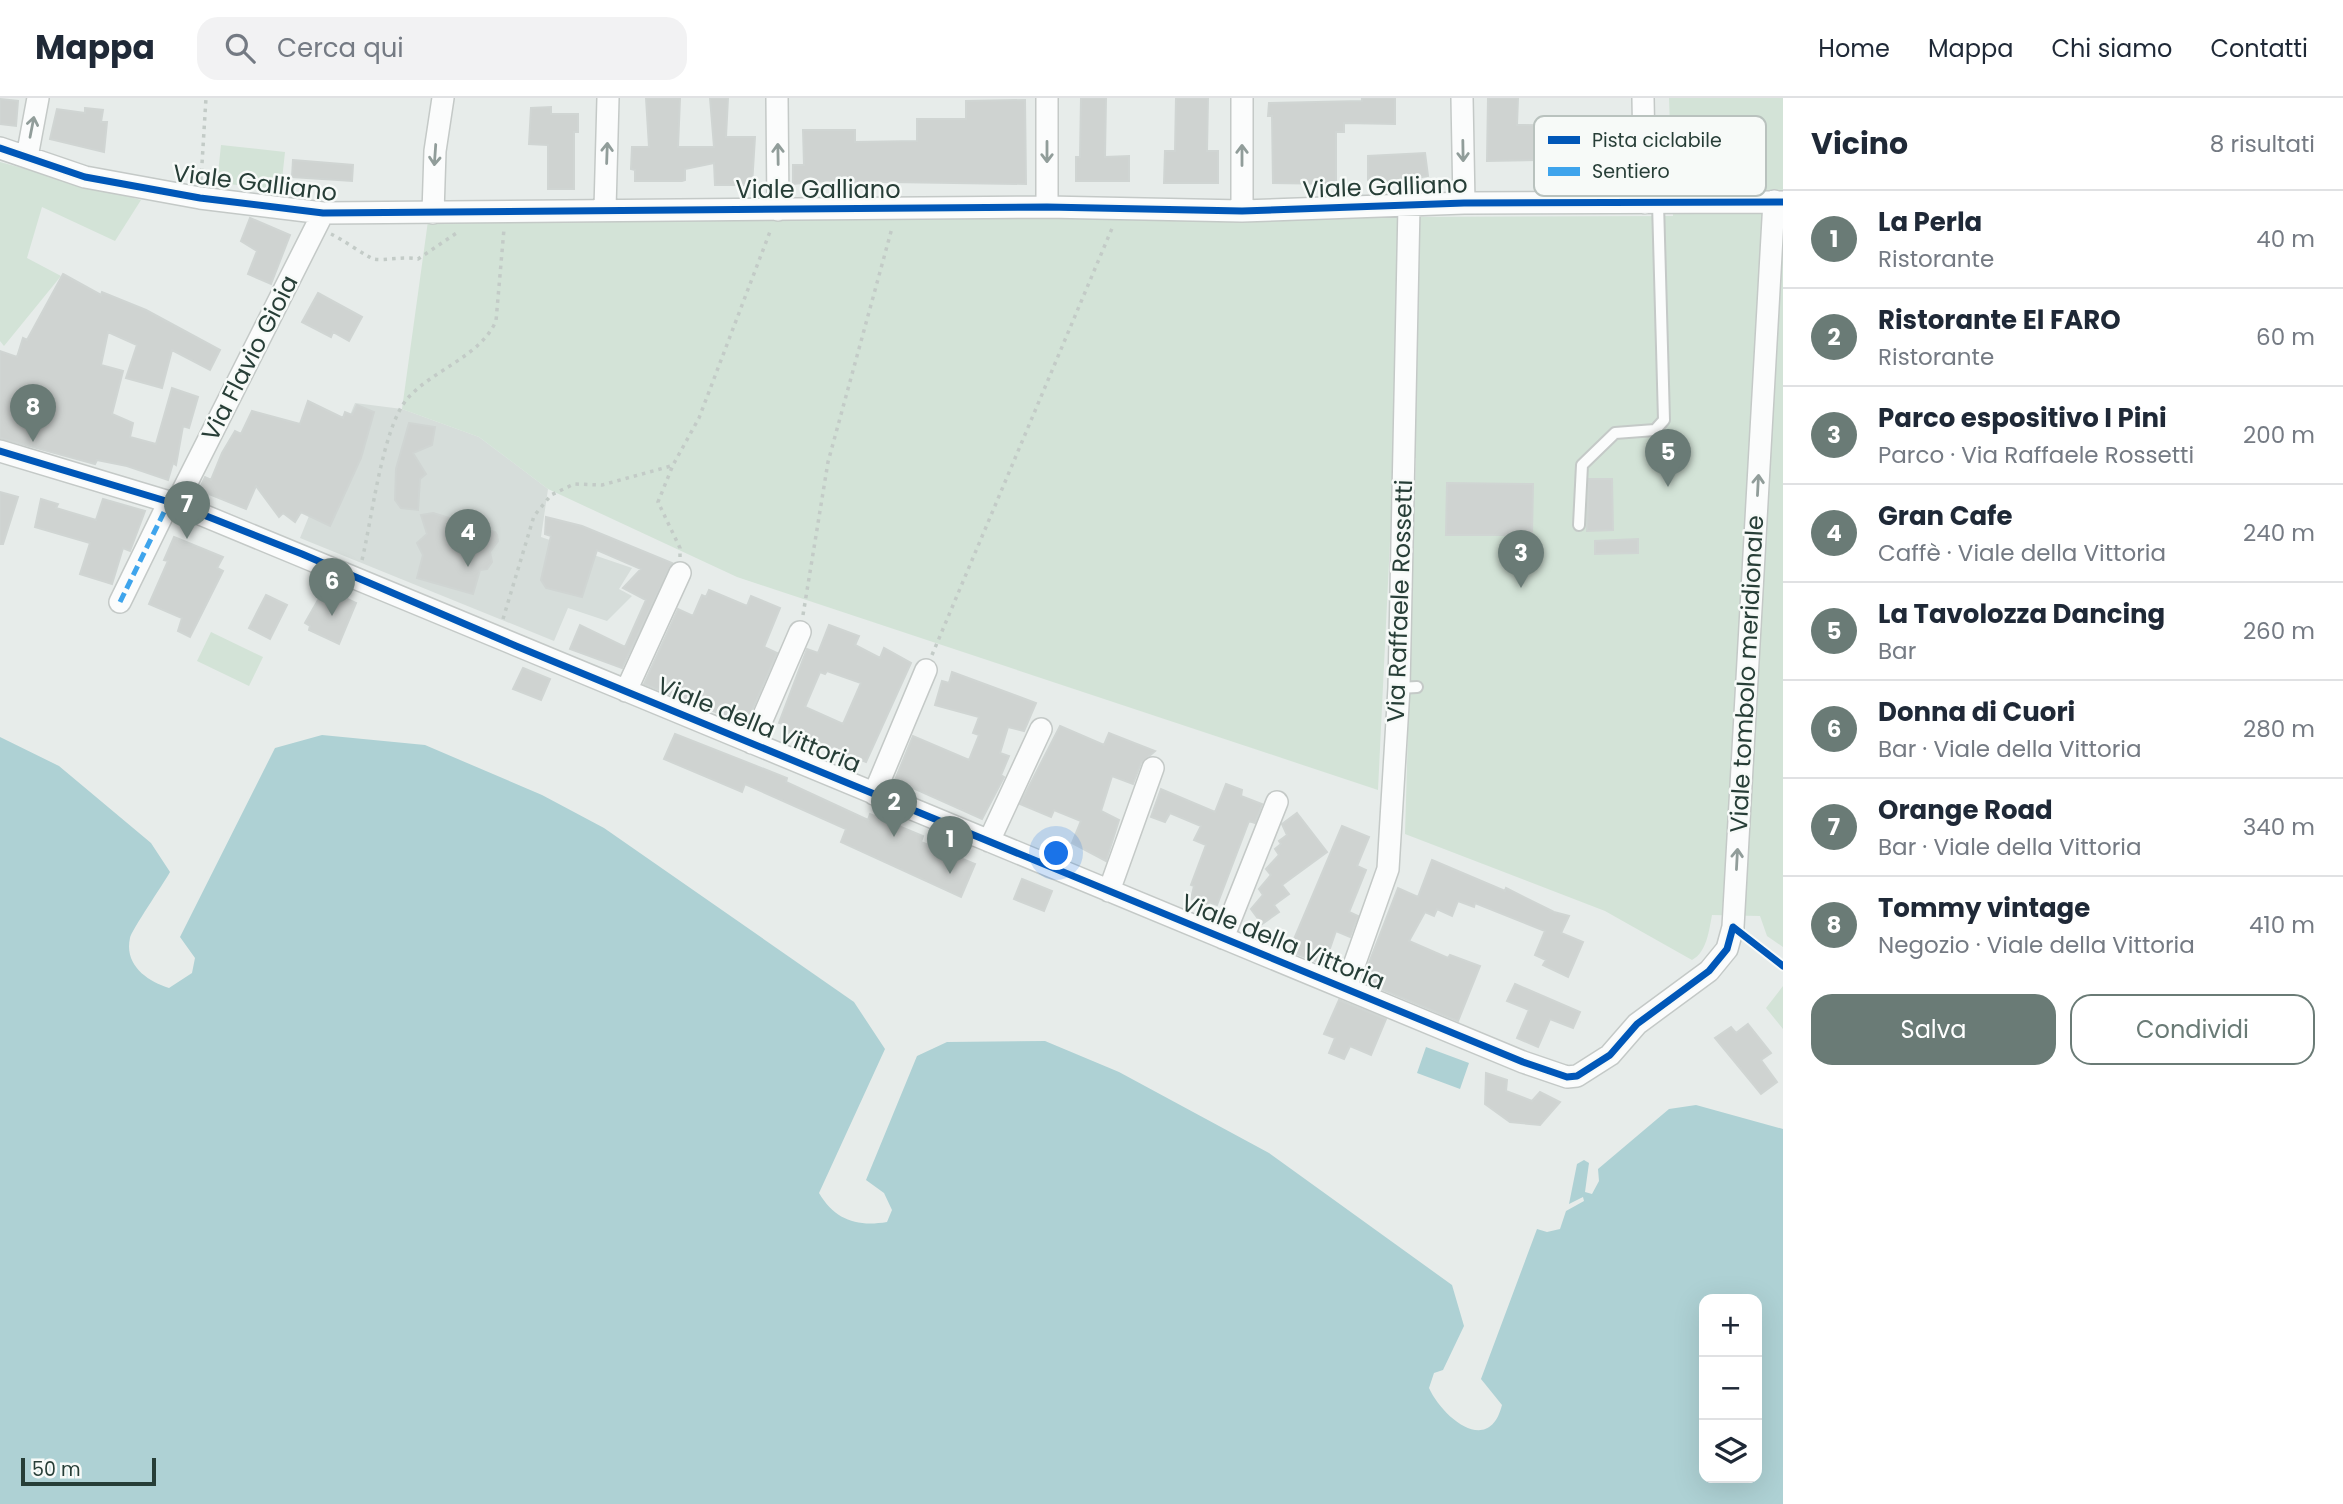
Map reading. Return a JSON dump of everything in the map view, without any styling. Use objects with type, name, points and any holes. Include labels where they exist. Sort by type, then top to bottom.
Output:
[{"type":"street","points":[[27,157],[38,98]]},
{"type":"street","points":[[433,213],[435,151],[443,98]]},
{"type":"street","points":[[605,209],[608,98]]},
{"type":"street","points":[[777,98],[778,211]]},
{"type":"street","points":[[1047,98],[1047,207]]},
{"type":"street","points":[[1242,98],[1242,211]]},
{"type":"street","points":[[1462,98],[1464,204]]},
{"type":"street","points":[[1643,98],[1644,116]]},
{"type":"street","name":"Viale Galliano","points":[[0,148],[85,177],[320,220],[433,213],[605,209],[778,211],[1047,207],[1242,211],[1464,204],[1779,202]]},
{"type":"street","points":[[1650,196],[1651,203]]},
{"type":"street","name":"Viale tombolo meridionale","points":[[1577,1076],[1610,1055],[1637,1024],[1709,971],[1727,949],[1733,927],[1779,202]]},
{"type":"street","name":"Via Raffaele Rossetti","points":[[1346,988],[1388,869],[1408,688],[1409,206]]},
{"type":"street","name":"Via Flavio Gioia","points":[[120,602],[320,220]]},
{"type":"street","name":"Viale della Vittoria","points":[[0,451],[172,503],[1523,1062],[1567,1077],[1577,1076]]},
{"type":"street","points":[[626,691],[681,573]]},
{"type":"street","points":[[752,743],[800,632]]},
{"type":"street","points":[[874,794],[926,670]]},
{"type":"street","points":[[989,841],[1041,729]]},
{"type":"street","points":[[1109,891],[1153,768]]},
{"type":"street","points":[[1223,938],[1277,802]]},
{"type":"lane","points":[[1580,525],[1582,465],[1615,433],[1655,430],[1664,420],[1651,203]]},
{"type":"path","points":[[200,198],[206,98]]},
{"type":"path","points":[[926,670],[1120,208]]},
{"type":"path","points":[[800,632],[828,462],[898,209]]},
{"type":"path","points":[[681,573],[680,548],[657,502],[699,418],[778,211]]},
{"type":"path","points":[[320,220],[371,258],[399,256]]},
{"type":"path","points":[[358,579],[393,421],[407,399],[423,384],[490,333],[500,302],[504,228]]},
{"type":"path","points":[[497,638],[534,516],[551,495],[574,484],[602,485],[673,466]]},
{"type":"shaded area","points":[[355,403],[402,409],[479,437],[548,489],[541,537],[632,568],[619,589],[632,596],[607,621],[568,608],[554,641],[300,538]]},
{"type":"green space","points":[[1669,98],[1783,98],[1783,947],[1767,936],[1760,916],[1712,915],[1704,946],[1692,960],[1605,911],[1405,834],[1416,458],[1394,458],[1378,790],[737,577],[548,489],[479,437],[402,409],[428,221],[1673,216],[1672,196],[1766,196],[1766,116],[1670,116]]},
{"type":"green space","points":[[221,145],[285,152],[281,189],[217,183]]},
{"type":"green space","points":[[0,162],[141,200],[115,241],[42,207],[27,258],[61,276],[4,346],[0,341]]},
{"type":"green space","points":[[211,632],[263,657],[249,686],[197,661]]},
{"type":"green space","points":[[1783,986],[1783,1029],[1766,1008]]},
{"type":"water","points":[[322,735],[425,745],[542,795],[604,828],[854,1002],[885,1049],[819,1193],[832,1210],[857,1222],[887,1222],[892,1210],[884,1193],[866,1180],[917,1056],[947,1042],[1045,1041],[1119,1072],[1269,1153],[1452,1285],[1464,1326],[1443,1370],[1434,1373],[1429,1388],[1454,1420],[1477,1430],[1487,1428],[1496,1420],[1502,1405],[1481,1379],[1537,1229],[1547,1232],[1560,1229],[1566,1211],[1584,1201],[1583,1197],[1569,1204],[1577,1164],[1584,1160],[1589,1163],[1585,1192],[1592,1194],[1599,1181],[1598,1169],[1669,1109],[1696,1105],[1783,1129],[1783,1504],[0,1504],[0,737],[59,766],[151,843],[170,872],[130,938],[130,956],[139,970],[153,981],[169,988],[192,973],[195,958],[180,937],[275,748]]},
{"type":"water","points":[[1426,1047],[1469,1063],[1460,1089],[1417,1073]]},
{"type":"building","points":[[646,98],[680,99],[678,147],[714,147],[710,98],[728,98],[726,137],[755,137],[752,185],[715,185],[714,163],[685,169],[685,180],[682,181],[635,181],[635,170],[631,169],[632,147],[649,147]]},
{"type":"building","points":[[1081,98],[1106,98],[1105,157],[1129,156],[1129,181],[1076,181],[1076,157],[1080,157]]},
{"type":"building","points":[[1176,98],[1208,98],[1207,151],[1218,151],[1218,183],[1164,183],[1165,151],[1175,151]]},
{"type":"building","points":[[1362,98],[1395,98],[1395,124],[1344,123],[1344,132],[1336,132],[1336,184],[1273,183],[1272,116],[1268,116],[1269,103],[1362,101]]},
{"type":"building","points":[[1488,98],[1518,98],[1517,125],[1534,125],[1534,160],[1487,161]]},
{"type":"building","points":[[0,99],[18,101],[16,126],[0,124]]},
{"type":"building","points":[[1025,100],[1026,184],[826,181],[793,184],[793,165],[804,165],[803,130],[855,130],[855,142],[917,141],[917,119],[966,119],[966,101]]},
{"type":"building","points":[[551,107],[551,114],[578,114],[578,132],[574,132],[574,189],[548,189],[548,145],[529,144],[531,108]]},
{"type":"building","points":[[85,108],[103,110],[101,122],[107,122],[104,152],[50,139],[57,109],[85,113]]},
{"type":"building","points":[[1425,153],[1428,176],[1389,183],[1368,180],[1368,156]]},
{"type":"building","points":[[293,160],[353,165],[352,181],[292,177]]},
{"type":"building","points":[[250,218],[290,235],[271,284],[248,274],[257,251],[241,241]]},
{"type":"building","points":[[63,274],[101,295],[102,292],[146,310],[220,350],[210,370],[172,350],[162,388],[126,378],[137,345],[108,332],[101,365],[123,371],[112,414],[133,423],[130,437],[156,444],[172,388],[198,397],[189,428],[183,426],[176,465],[173,463],[168,480],[127,466],[97,460],[95,464],[0,438],[0,351],[17,357],[23,338],[27,340]]},
{"type":"building","points":[[318,293],[362,317],[349,341],[333,332],[331,337],[302,322]]},
{"type":"building","points":[[308,401],[343,418],[345,412],[352,415],[357,405],[374,412],[361,458],[330,526],[301,512],[295,522],[283,513],[279,517],[256,486],[246,509],[199,490],[205,477],[211,480],[235,431],[241,434],[252,411],[300,424]]},
{"type":"building","points":[[409,423],[435,427],[432,445],[413,453],[426,474],[420,479],[418,510],[401,508],[395,500],[396,469]]},
{"type":"building","points":[[1589,479],[1612,479],[1613,530],[1587,531]]},
{"type":"building","points":[[1447,483],[1533,484],[1532,535],[1446,535]]},
{"type":"building","points":[[0,492],[18,497],[3,544],[0,544]]},
{"type":"building","points":[[41,499],[58,504],[56,508],[96,520],[103,499],[145,511],[130,551],[123,548],[112,584],[80,574],[90,543],[35,527]]},
{"type":"building","points":[[433,513],[495,532],[497,535],[498,541],[490,552],[492,562],[487,569],[480,570],[473,594],[417,578],[423,555],[417,543],[427,534],[421,515]]},
{"type":"building","points":[[546,517],[582,526],[672,563],[622,668],[570,649],[580,625],[625,647],[646,600],[623,588],[641,569],[597,550],[582,597],[546,588],[541,580],[551,536],[545,534]]},
{"type":"building","points":[[174,537],[223,557],[217,568],[223,571],[190,637],[178,631],[182,618],[149,604],[168,561],[164,560]]},
{"type":"building","points":[[1638,539],[1638,553],[1595,554],[1595,541]]},
{"type":"building","points":[[328,590],[356,603],[339,644],[309,630],[310,626],[305,623],[322,593],[326,595]]},
{"type":"building","points":[[709,590],[747,606],[751,596],[780,608],[764,647],[777,653],[746,724],[644,684],[678,609],[693,616],[702,595],[706,597]]},
{"type":"building","points":[[266,595],[287,605],[270,639],[249,628]]},
{"type":"building","points":[[829,625],[859,636],[855,645],[880,658],[884,648],[911,663],[866,762],[812,740],[811,743],[785,733],[788,726],[779,723],[807,649],[818,653]],"holes":[[[827,671],[861,683],[843,724],[805,707],[820,672],[825,674]]]},
{"type":"building","points":[[523,668],[550,679],[541,700],[513,689]]},
{"type":"building","points":[[952,672],[1036,703],[1024,731],[1008,727],[1000,753],[1009,756],[1001,775],[1004,777],[982,819],[895,780],[913,736],[969,760],[979,735],[973,733],[979,717],[935,705],[942,681],[949,683]]},
{"type":"building","points":[[1060,726],[1104,745],[1109,733],[1155,751],[1141,763],[1133,784],[1112,776],[1101,811],[1119,820],[1106,861],[1072,843],[1081,821],[1054,810],[1051,817],[1020,804]]},
{"type":"building","points":[[675,734],[787,778],[786,782],[868,820],[870,814],[923,836],[921,842],[975,864],[961,897],[841,842],[846,829],[745,784],[742,792],[664,759]]},
{"type":"building","points":[[1226,784],[1242,790],[1241,796],[1262,804],[1255,823],[1249,821],[1217,905],[1209,902],[1207,906],[1191,899],[1194,886],[1191,885],[1206,845],[1194,840],[1201,826],[1170,813],[1165,822],[1151,817],[1161,789],[1215,812]]},
{"type":"building","points":[[1297,813],[1327,852],[1282,885],[1289,894],[1274,905],[1279,912],[1262,924],[1251,909],[1263,895],[1259,889],[1271,875],[1266,869],[1279,855],[1275,849],[1281,844],[1279,841],[1287,835],[1282,824]]},
{"type":"building","points":[[1342,826],[1369,837],[1357,866],[1366,870],[1349,912],[1358,916],[1350,937],[1336,931],[1328,954],[1323,952],[1320,963],[1289,951]]},
{"type":"building","points":[[1432,860],[1569,916],[1561,933],[1583,942],[1568,977],[1543,965],[1546,960],[1535,955],[1545,931],[1475,903],[1474,907],[1458,901],[1452,916],[1437,909],[1434,916],[1425,912],[1409,941],[1448,958],[1450,955],[1480,966],[1458,1021],[1362,981],[1398,888],[1418,897]]},
{"type":"building","points":[[1022,879],[1052,891],[1044,911],[1014,899]]},
{"type":"building","points":[[1515,984],[1580,1012],[1573,1028],[1550,1019],[1538,1047],[1517,1038],[1529,1010],[1507,1001]]},
{"type":"building","points":[[1339,1000],[1386,1019],[1371,1055],[1350,1046],[1344,1059],[1329,1053],[1335,1038],[1324,1034]]},
{"type":"building","points":[[1748,1024],[1771,1053],[1761,1060],[1777,1082],[1761,1094],[1715,1038],[1731,1027],[1736,1033]]},
{"type":"building","points":[[1486,1073],[1507,1080],[1506,1091],[1532,1101],[1540,1092],[1560,1102],[1540,1125],[1510,1122],[1485,1104]]},
{"type":"marked path","points":[[120,602],[169,502]]},
{"type":"cycle path","points":[[0,148],[85,177],[200,198],[323,213],[1047,207],[1242,211],[1464,203],[1783,202]]},
{"type":"cycle path","points":[[0,451],[176,504],[302,554],[516,646],[1523,1062],[1567,1077],[1577,1076],[1610,1055],[1637,1024],[1709,971],[1727,949],[1733,927],[1783,966]]},
{"type":"place","name":"Tommy vintage","points":[[33,442]]},
{"type":"place","name":"La Tavolozza Dancing","points":[[1668,487]]},
{"type":"place","name":"Orange Road","points":[[187,539]]},
{"type":"place","name":"Gran Cafe","points":[[468,567]]},
{"type":"place","name":"Parco espositivo I Pini","points":[[1521,588]]},
{"type":"place","name":"Donna di Cuori","points":[[332,616]]},
{"type":"place","name":"Ristorante El FARO","points":[[894,837]]},
{"type":"place","name":"La Perla","points":[[950,874]]}]
